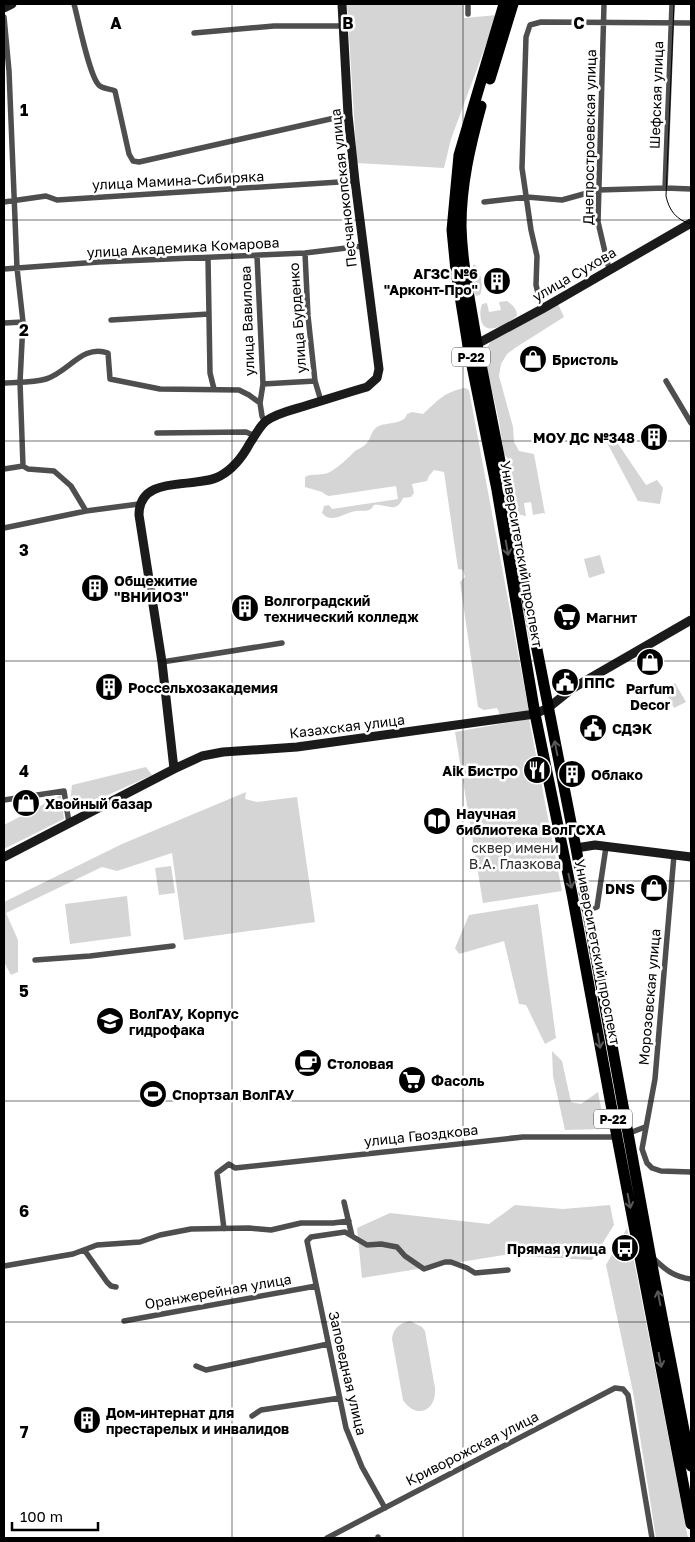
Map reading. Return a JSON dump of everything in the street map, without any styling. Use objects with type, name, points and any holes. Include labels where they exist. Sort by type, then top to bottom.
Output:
[{"type":"highway","name":"Университетский проспект","points":[[504,4],[459,155],[452,230],[456,271],[473,345],[576,848],[587,911],[617,1137],[691,1524]]},
{"type":"highway","name":"Университетский проспект","points":[[513,4],[469,152],[462,195],[461,227],[473,345],[535,714],[574,900],[629,1134],[691,1466]]},
{"type":"street","points":[[4,8],[12,4]]},
{"type":"street","points":[[74,4],[88,60],[95,78],[100,86],[115,91],[129,154],[133,161],[139,162],[348,115]]},
{"type":"street","name":"Песчанокопская улица","points":[[321,401],[367,387],[377,378],[379,369],[348,115],[342,4]]},
{"type":"street","points":[[468,4],[468,14]]},
{"type":"street","name":"Днепростроевская улица","points":[[604,4],[598,222],[609,269]]},
{"type":"street","name":"Шефская улица","points":[[665,188],[672,4]]},
{"type":"street","points":[[4,17],[7,134],[23,322],[20,382],[23,466]]},
{"type":"street","points":[[542,309],[536,285],[537,256],[531,230],[522,168],[526,37],[530,25],[541,22],[691,23]]},
{"type":"street","points":[[194,33],[274,26],[344,26]]},
{"type":"street","name":"улица Мамина-Сибиряка","points":[[4,202],[46,196],[57,200],[355,182]]},
{"type":"street","points":[[484,202],[527,197],[562,200],[598,190],[691,189]]},
{"type":"street","name":"улица Сухова","points":[[473,345],[542,309],[689,225]]},
{"type":"street","name":"улица Академика Комарова","points":[[4,269],[99,262],[305,253],[363,246]]},
{"type":"street","name":"улица Бурденко","points":[[305,253],[308,316],[315,381],[321,401]]},
{"type":"street","name":"улица Вавилова","points":[[257,256],[263,384],[260,404]]},
{"type":"street","points":[[208,258],[210,373],[214,388]]},
{"type":"street","points":[[112,320],[209,314]]},
{"type":"street","points":[[4,323],[23,322]]},
{"type":"street","points":[[4,383],[46,379],[56,375],[85,353],[99,350],[108,352],[110,379],[160,389],[214,388],[239,390],[260,404],[265,422]]},
{"type":"street","points":[[263,384],[315,381]]},
{"type":"street","points":[[666,381],[691,423]]},
{"type":"street","points":[[174,769],[162,662],[139,515],[139,504],[152,490],[218,477],[230,470],[238,461],[265,422],[275,416],[321,401]]},
{"type":"street","points":[[157,434],[246,432],[255,436]]},
{"type":"street","points":[[4,469],[23,466],[28,470],[54,471],[71,486],[86,511]]},
{"type":"street","points":[[4,528],[86,511],[139,504]]},
{"type":"street","name":"Казахская улица","points":[[4,857],[202,756],[223,752],[298,747],[535,714],[548,708],[573,688],[691,620]]},
{"type":"street","points":[[162,662],[282,643]]},
{"type":"street","points":[[4,800],[64,791],[69,823]]},
{"type":"street","points":[[576,848],[595,846],[691,857]]},
{"type":"street","points":[[587,911],[597,907],[606,847]]},
{"type":"street","name":"Морозовская улица","points":[[674,855],[655,1079],[642,1149],[647,1163],[652,1168],[661,1171],[691,1172]]},
{"type":"street","points":[[35,960],[90,956],[173,946]]},
{"type":"street","name":"улица Гвоздкова","points":[[224,1229],[217,1173],[229,1164],[235,1168],[523,1137],[617,1137],[646,1127]]},
{"type":"street","points":[[344,1202],[352,1236],[367,1245],[381,1244],[397,1247],[405,1256],[424,1269],[445,1262],[460,1265],[475,1273],[508,1270]]},
{"type":"street","points":[[4,1266],[74,1254],[97,1245],[140,1242],[160,1235],[191,1230],[249,1228],[271,1230],[301,1224],[333,1224],[349,1221]]},
{"type":"street","name":"Заповедная улица","points":[[352,1236],[345,1232],[311,1237],[306,1241],[350,1443],[385,1508]]},
{"type":"street","points":[[85,1251],[107,1282],[111,1286],[116,1287]]},
{"type":"street","points":[[651,1256],[672,1274],[691,1279]]},
{"type":"street","name":"Оранжерейная улица","points":[[124,1320],[316,1286]]},
{"type":"street","points":[[196,1366],[206,1370],[328,1344]]},
{"type":"street","name":"Криворожская улица","points":[[327,1538],[615,1388],[623,1389],[628,1395],[652,1538]]},
{"type":"street","points":[[252,1416],[261,1410],[340,1398]]},
{"type":"green space","points":[[347,4],[464,4],[464,18],[497,15],[451,139],[444,168],[357,163]]},
{"type":"green space","points":[[474,264],[480,274],[482,283],[480,295],[476,296],[471,275]]},
{"type":"green space","points":[[507,301],[514,307],[517,316],[497,327],[487,328],[480,316],[482,304],[487,303],[489,312],[501,310],[499,302]]},
{"type":"green space","points":[[558,304],[564,317],[507,354],[501,364],[499,376],[513,427],[514,442],[519,451],[534,454],[545,514],[533,515],[531,502],[524,503],[526,516],[516,514],[510,492],[511,481],[508,474],[508,459],[504,454],[499,421],[484,355],[494,338]]},
{"type":"green space","points":[[465,388],[469,390],[528,707],[528,710],[524,713],[501,717],[497,708],[484,710],[478,707],[460,582],[465,577],[463,570],[458,569],[444,472],[434,470],[427,481],[412,484],[414,493],[411,497],[403,498],[397,506],[374,505],[369,510],[356,511],[334,518],[330,518],[322,513],[324,506],[329,505],[332,509],[398,499],[396,486],[329,496],[305,487],[305,477],[325,474],[336,468],[355,451],[365,445],[377,427],[398,422],[412,412],[423,414],[446,395]]},
{"type":"green space","points":[[603,435],[612,435],[646,485],[657,480],[663,488],[660,504],[638,501]]},
{"type":"green space","points":[[600,555],[605,573],[589,578],[584,559]]},
{"type":"green space","points":[[675,683],[686,702],[674,708],[664,689]]},
{"type":"green space","name":"сквер имени В.А. Глазкова","points":[[529,719],[562,891],[483,903],[455,732]]},
{"type":"green space","points":[[146,767],[152,775],[75,810],[70,802],[72,785]]},
{"type":"green space","points":[[246,792],[245,799],[257,802],[297,797],[315,922],[184,940],[172,853],[117,871],[102,867],[6,913],[18,940],[18,972],[11,975],[4,962],[4,902],[122,844]]},
{"type":"green space","points":[[61,795],[64,819],[4,849],[4,825]]},
{"type":"green space","points":[[171,866],[175,893],[159,895],[155,868]]},
{"type":"green space","points":[[127,896],[131,936],[70,944],[65,904]]},
{"type":"green space","points":[[538,904],[556,1038],[545,1044],[526,1005],[519,1004],[504,941],[459,954],[455,948],[469,915]]},
{"type":"green space","points":[[552,1051],[562,1061],[571,1102],[581,1104],[598,1092],[605,1129],[565,1130],[553,1076]]},
{"type":"green space","points":[[515,1205],[563,1209],[610,1205],[614,1225],[592,1260],[504,1255],[362,1278],[357,1228],[390,1213],[489,1224]]},
{"type":"green space","points":[[627,1228],[688,1538],[656,1538],[633,1392],[606,1265]]},
{"type":"green space","points":[[410,1321],[422,1327],[425,1331],[435,1388],[433,1402],[425,1410],[419,1411],[408,1406],[403,1400],[392,1339],[397,1327]]},
{"type":"tram line","points":[[674,4],[666,196],[674,214],[681,220],[691,224]]},
{"type":"place","name":"АГЗС №6 \"Арконт-Про\"","points":[[497,281]]},
{"type":"place","name":"Бристоль","points":[[533,359]]},
{"type":"place","name":"МОУ ДС №348","points":[[654,437]]},
{"type":"place","name":"Общежитие \"ВНИИОЗ\"","points":[[95,588]]},
{"type":"place","name":"Волгоградский технический колледж","points":[[245,608]]},
{"type":"place","name":"Магнит","points":[[567,617]]},
{"type":"place","name":"Parfum Decor","points":[[650,662]]},
{"type":"place","name":"ППС","points":[[565,682]]},
{"type":"place","name":"Россельхозакадемия","points":[[109,687]]},
{"type":"place","name":"СДЭК","points":[[593,728]]},
{"type":"place","name":"Aik Бистро","points":[[537,770]]},
{"type":"place","name":"Облако","points":[[572,774]]},
{"type":"place","name":"Хвойный базар","points":[[26,803]]},
{"type":"place","name":"Научная библиотека ВолГСХА","points":[[437,821]]},
{"type":"place","name":"DNS","points":[[654,888]]},
{"type":"place","name":"ВолГАУ, Корпус гидрофака","points":[[110,1021]]},
{"type":"place","name":"Столовая","points":[[308,1063]]},
{"type":"place","name":"Фасоль","points":[[412,1080]]},
{"type":"place","name":"Спортзал ВолГАУ","points":[[153,1094]]},
{"type":"place","name":"Прямая улица","points":[[625,1248]]},
{"type":"place","name":"Дом-интернат для престарелых и инвалидов","points":[[87,1420]]}]
